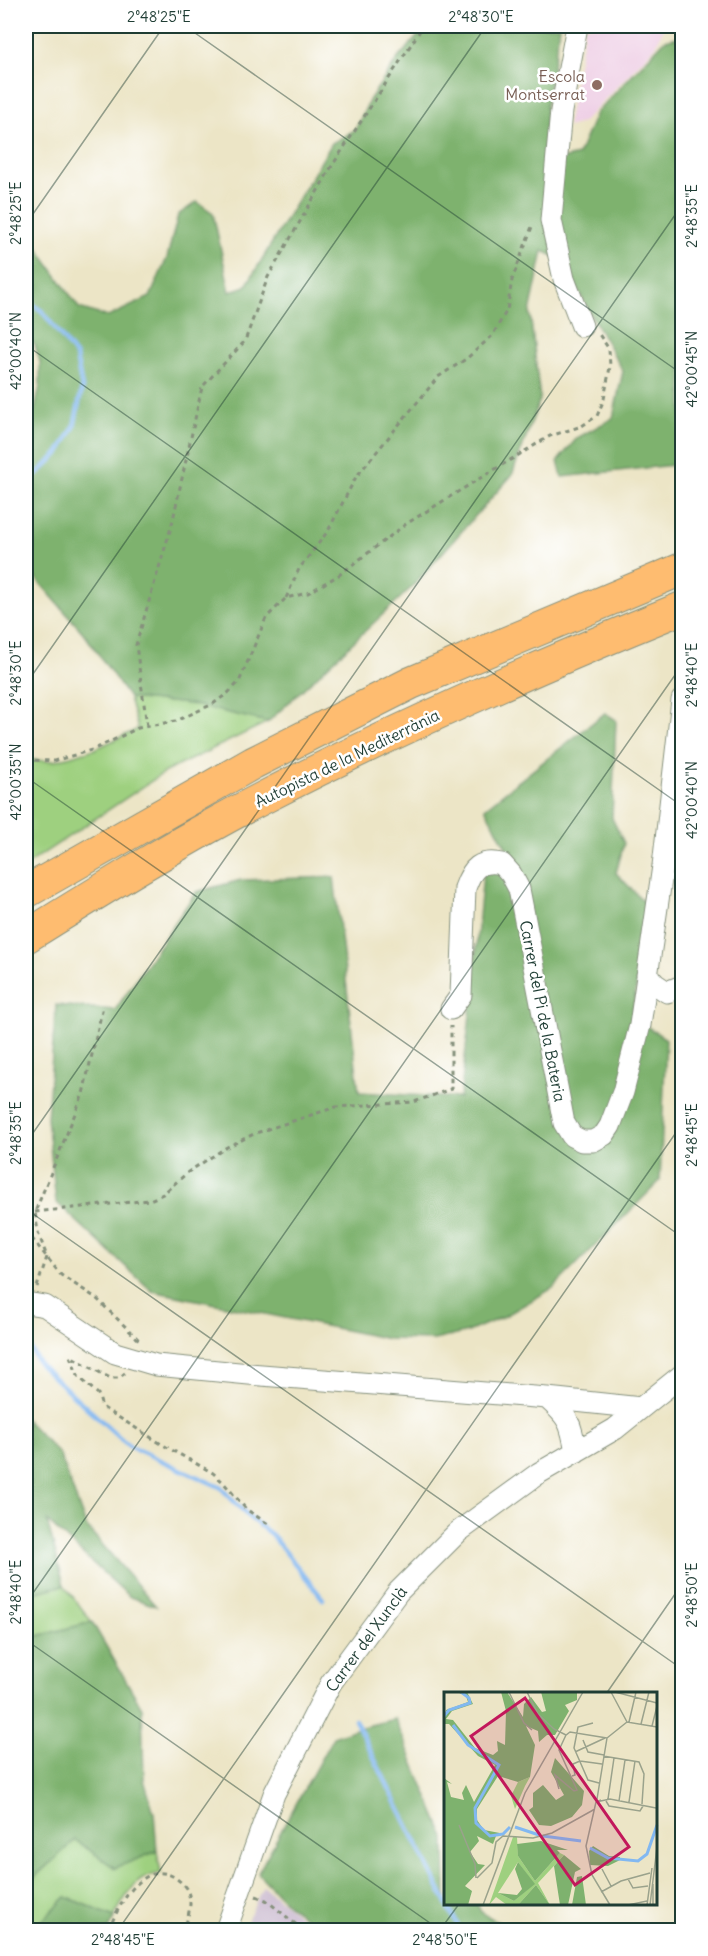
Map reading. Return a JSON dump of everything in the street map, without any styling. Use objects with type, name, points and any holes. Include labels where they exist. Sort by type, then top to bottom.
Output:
[{"type":"highway","points":[[33,887],[253,763],[411,683],[682,569]]},
{"type":"highway","name":"Autopista de la Mediterrània","points":[[26,937],[214,825],[358,750],[512,678],[682,608]]},
{"type":"street","points":[[577,26],[561,111],[551,220],[564,279],[589,327]]},
{"type":"street","points":[[682,700],[663,866],[647,975],[667,992],[682,986]]},
{"type":"street","name":"Carrer del Pi de la Bateria","points":[[451,1009],[461,995],[465,888],[469,876],[485,863],[502,864],[511,874],[519,889],[564,1123],[572,1136],[582,1141],[593,1141],[604,1135],[617,1112],[640,1025],[647,975]]},
{"type":"street","points":[[29,1298],[45,1306],[108,1350],[148,1363],[642,1408]]},
{"type":"street","name":"Carrer del Xunclà","points":[[226,1930],[274,1794],[331,1683],[398,1592],[458,1532],[538,1473],[615,1429],[678,1383]]},
{"type":"street","points":[[547,1398],[566,1416],[573,1432],[576,1452]]},
{"type":"path","points":[[147,727],[136,645],[172,524],[201,387],[245,341],[268,277],[332,166],[423,26]]},
{"type":"path","points":[[26,760],[54,761],[95,749],[138,728],[176,721],[213,704],[228,693],[238,682],[266,618],[286,598],[299,569],[328,531],[356,477],[438,377],[466,359],[492,336],[507,310],[512,280],[528,235],[535,221],[552,203]]},
{"type":"path","points":[[286,598],[308,593],[339,575],[406,524],[482,477],[550,436],[582,426],[597,416],[604,399],[610,367],[609,349],[589,327]]},
{"type":"path","points":[[29,1298],[39,1285],[46,1257],[38,1232],[35,1212],[83,1094],[103,1006]]},
{"type":"path","points":[[35,1212],[150,1200],[163,1194],[188,1172],[227,1147],[256,1133],[336,1107],[414,1102],[451,1089],[451,1009]]},
{"type":"path","points":[[26,1231],[61,1275],[96,1298],[121,1321],[152,1356],[148,1363],[119,1378],[110,1378],[70,1356],[78,1376],[98,1394],[102,1407],[213,1473],[246,1509],[270,1526]]},
{"type":"path","points":[[109,1930],[114,1917],[131,1890],[146,1877],[161,1873],[175,1877],[186,1887],[190,1902],[185,1930]]},
{"type":"path","points":[[241,1888],[266,1900],[303,1930]]},
{"type":"shaded area","name":"Escola Montserrat","points":[[585,26],[664,26],[656,46],[582,123],[567,127]]},
{"type":"shaded area","points":[[263,1886],[316,1930],[243,1930]]},
{"type":"green space","points":[[427,26],[560,26],[546,106],[544,163],[578,155],[596,113],[665,40],[682,36],[682,474],[674,465],[562,477],[558,461],[577,438],[613,418],[623,371],[563,260],[543,251],[530,312],[540,399],[512,475],[411,588],[268,722],[190,704],[129,698],[85,635],[33,575],[34,528],[26,526],[26,417],[35,409],[40,386],[40,362],[35,345],[26,337],[26,231],[79,308],[108,317],[150,297],[167,258],[178,215],[197,202],[213,213],[230,292],[246,286],[332,143],[355,130],[370,99],[399,57]]},
{"type":"green space","points":[[129,698],[190,704],[268,722],[165,772],[26,865],[26,760],[54,761],[95,749],[138,729]]},
{"type":"green space","points":[[605,713],[616,720],[612,818],[624,843],[616,873],[648,906],[632,1017],[666,1039],[660,1181],[553,1288],[505,1316],[468,1332],[434,1340],[389,1339],[152,1291],[56,1202],[47,1118],[56,1005],[115,1010],[196,892],[241,880],[334,877],[359,1092],[460,1098],[483,874],[513,860],[485,808]]},
{"type":"green space","points":[[26,1420],[60,1455],[86,1526],[156,1606],[130,1597],[47,1521],[64,1585],[26,1595]]},
{"type":"green space","points":[[64,1585],[92,1622],[26,1639],[26,1595]]},
{"type":"green space","points":[[92,1622],[142,1708],[144,1780],[154,1813],[157,1851],[115,1868],[75,1840],[26,1885],[26,1639]]},
{"type":"green space","points":[[395,1719],[444,1836],[444,1905],[478,1905],[481,1912],[511,1930],[322,1930],[288,1905],[258,1873],[333,1737]]},
{"type":"green space","points":[[75,1840],[115,1868],[157,1851],[161,1873],[146,1877],[136,1884],[127,1894],[114,1917],[66,1897],[33,1930],[26,1930],[26,1885]]},
{"type":"green space","points":[[66,1897],[114,1917],[109,1930],[33,1930]]},
{"type":"waterway","points":[[26,300],[42,311],[76,356],[82,388],[74,427],[58,454],[39,472],[26,480]]},
{"type":"waterway","points":[[26,1342],[40,1365],[129,1446],[220,1487],[250,1518],[272,1535],[323,1599]]},
{"type":"waterway","points":[[355,1720],[444,1898]]},
{"type":"waterway","points":[[448,1905],[460,1930]]},
{"type":"place","name":"Escola Montserrat","points":[[597,85]]}]
